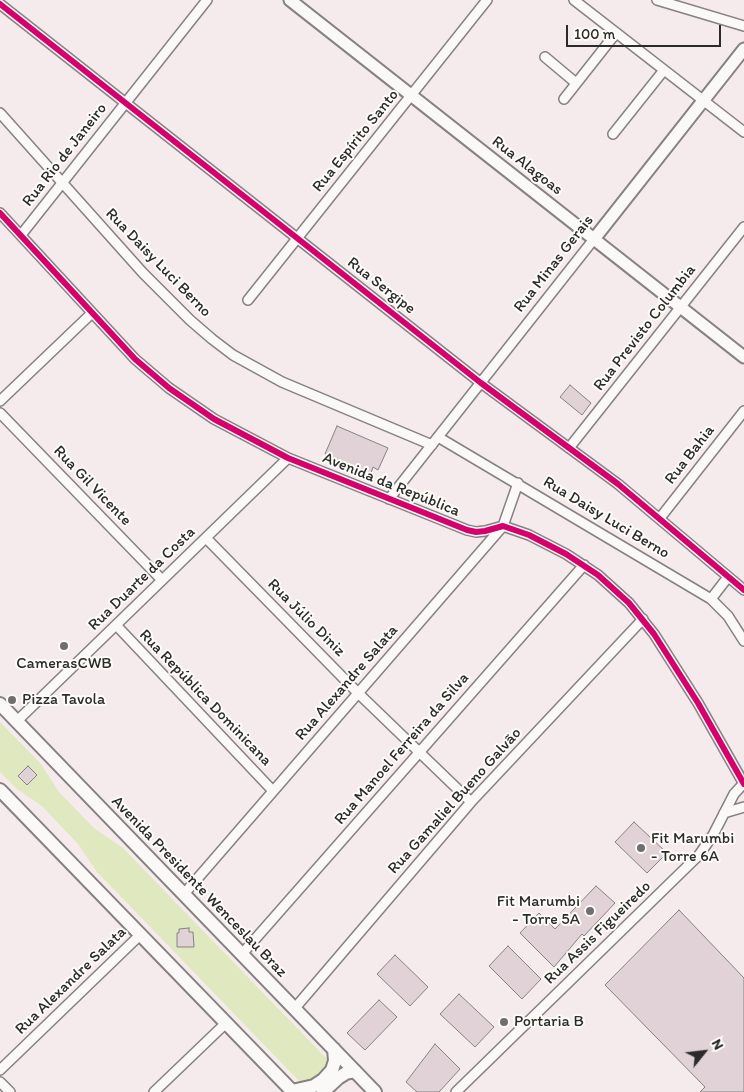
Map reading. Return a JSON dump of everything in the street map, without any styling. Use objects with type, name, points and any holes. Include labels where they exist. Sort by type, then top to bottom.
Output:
[{"type":"main road","name":"Avenida Presidente Wenceslau Braz","points":[[0,704],[375,1092]]},
{"type":"main road","points":[[0,790],[292,1092],[314,1086],[323,1080],[332,1070],[335,1061],[334,1049]]},
{"type":"main road","points":[[323,1092],[338,1078],[346,1073],[355,1071]]},
{"type":"street","name":"Rua Rio de Janeiro","points":[[21,235],[207,0]]},
{"type":"street","name":"Rua Alagoas","points":[[290,0],[744,357]]},
{"type":"street","name":"Rua Espírito Santo","points":[[248,300],[487,0]]},
{"type":"street","points":[[574,0],[744,132]]},
{"type":"street","points":[[657,0],[744,26]]},
{"type":"street","name":"Rua Sergipe","points":[[0,4],[481,383],[612,479],[744,590]]},
{"type":"street","points":[[564,99],[616,33]]},
{"type":"street","name":"Rua Minas Gerais","points":[[389,499],[744,49]]},
{"type":"street","points":[[545,57],[576,83]]},
{"type":"street","points":[[612,134],[664,70]]},
{"type":"street","name":"Rua Daisy Luci Berno","points":[[0,113],[165,296],[190,320],[233,355],[258,371],[308,395],[432,445]]},
{"type":"street","name":"Avenida da República","points":[[0,213],[135,359],[191,404],[235,431],[288,458],[389,499],[476,532],[503,526]]},
{"type":"street","name":"Rua Previsto Columbia","points":[[569,448],[744,227]]},
{"type":"street","points":[[0,401],[92,313]]},
{"type":"street","name":"Rua Bahia","points":[[660,518],[744,412]]},
{"type":"street","name":"Rua Gil Vicente","points":[[0,413],[162,580]]},
{"type":"street","name":"Rua Daisy Luci Berno","points":[[438,437],[711,598],[728,616],[744,641]]},
{"type":"street","name":"Rua Duarte da Costa","points":[[17,721],[288,458]]},
{"type":"street","name":"Rua Alexandre Salata","points":[[184,894],[503,526],[518,483]]},
{"type":"street","points":[[503,526],[543,542],[584,565],[614,589],[643,619],[684,679],[744,783]]},
{"type":"street","name":"Rua Júlio Diniz","points":[[206,538],[358,693],[471,802]]},
{"type":"street","name":"Rua Manoel Ferreira da Silva","points":[[242,954],[584,565]]},
{"type":"street","points":[[711,598],[728,577]]},
{"type":"street","name":"Rua Gamaliel Bueno Galvão","points":[[294,1008],[471,802],[643,619]]},
{"type":"street","name":"Rua República Dominicana","points":[[116,625],[273,791]]},
{"type":"street","name":"Rua Assis Figueiredo","points":[[456,1092],[699,855],[713,835],[734,794],[744,783]]},
{"type":"street","points":[[724,813],[744,807]]},
{"type":"street","name":"Rua Alexandre Salata","points":[[0,1070],[140,935]]},
{"type":"street","points":[[154,1092],[226,1023]]},
{"type":"street","points":[[0,1082],[10,1092]]},
{"type":"green space","points":[[0,722],[41,764],[59,792],[94,828],[123,848],[326,1058],[328,1062],[327,1067],[310,1083],[302,1084],[97,872],[78,844],[42,806],[17,789],[0,772]]},
{"type":"building","points":[[570,385],[591,403],[582,415],[560,397]]},
{"type":"building","points":[[337,426],[388,448],[378,470],[373,467],[370,476],[325,454]]},
{"type":"building","points":[[28,766],[37,775],[27,785],[18,776]]},
{"type":"building","name":"Fit Marumbi - Torre 6A","points":[[634,822],[667,853],[647,873],[615,842]]},
{"type":"building","points":[[596,886],[615,903],[584,936],[582,934],[554,967],[520,933],[539,913],[555,929]]},
{"type":"building","points":[[679,910],[744,978],[744,1092],[700,1092],[705,1087],[605,985]]},
{"type":"building","points":[[189,928],[189,932],[193,932],[194,947],[177,947],[177,933],[179,933],[179,929]]},
{"type":"building","points":[[508,946],[541,979],[522,999],[489,966]]},
{"type":"building","points":[[395,955],[428,987],[410,1006],[377,974]]},
{"type":"building","points":[[459,994],[494,1027],[475,1047],[440,1014]]},
{"type":"building","points":[[379,1000],[397,1017],[365,1050],[347,1033]]},
{"type":"building","points":[[435,1044],[460,1069],[439,1092],[417,1092],[406,1082]]},
{"type":"cycle path","points":[[0,4],[481,383],[618,484],[744,590]]},
{"type":"cycle path","points":[[0,213],[135,359],[169,388],[214,419],[288,458],[467,530],[476,532],[503,526],[529,535],[566,554],[598,575],[629,603],[654,634],[698,703],[744,784]]},
{"type":"place","name":"CamerasCWB","points":[[64,646]]},
{"type":"place","name":"Pizza Tavola","points":[[12,700]]},
{"type":"place","name":"Fit Marumbi - Torre 6A","points":[[641,848]]},
{"type":"place","name":"Fit Marumbi - Torre 5A","points":[[590,911]]},
{"type":"place","name":"Portaria B","points":[[504,1022]]}]
